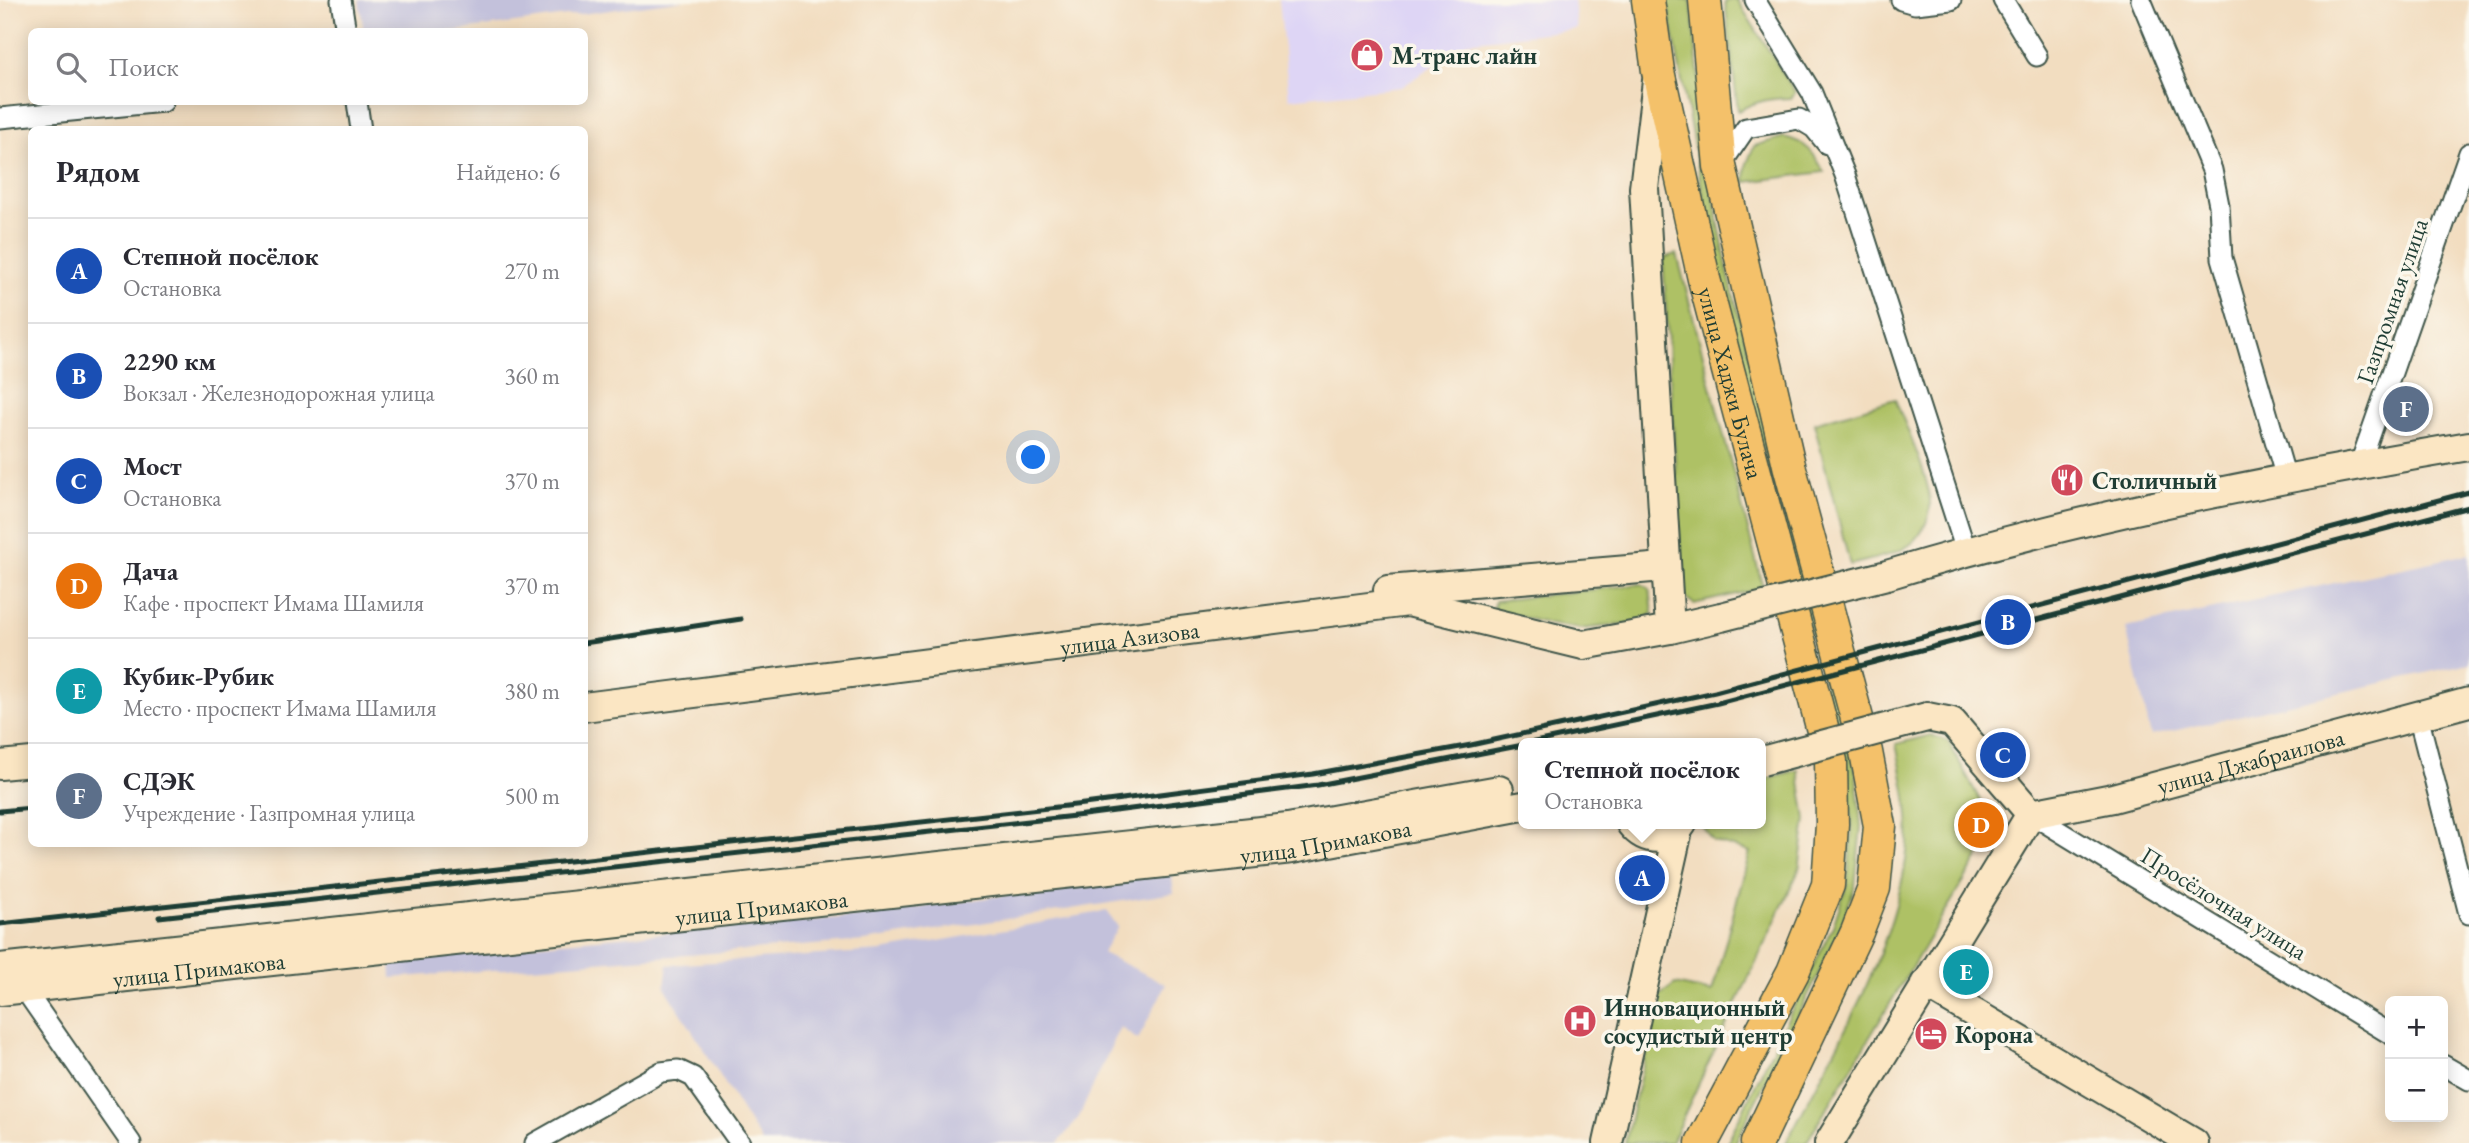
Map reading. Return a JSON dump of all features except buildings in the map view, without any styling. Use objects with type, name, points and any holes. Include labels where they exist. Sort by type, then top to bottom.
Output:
[{"type":"main road","name":"улица Хаджи Булача","points":[[1648,0],[1658,71],[1704,279],[1831,761],[1832,824],[1828,885],[1793,972],[1702,1143]]},
{"type":"main road","name":"улица Хаджи Булача","points":[[1705,0],[1720,166],[1789,465],[1866,752],[1880,827],[1874,888],[1830,992],[1757,1143]]},
{"type":"main road","points":[[1658,71],[1644,188],[1664,567],[1670,629]]},
{"type":"main road","points":[[1644,188],[1682,177]]},
{"type":"main road","name":"улица Азизова","points":[[588,706],[1407,595],[1583,645],[1721,617],[1887,575],[1966,551],[2286,478],[2469,446]]},
{"type":"main road","name":"улица Азизова","points":[[588,693],[1260,609],[1664,567]]},
{"type":"main road","name":"улица Джабраилова","points":[[2031,814],[2113,798],[2469,702]]},
{"type":"main road","points":[[1766,760],[1927,717],[1952,722],[2031,814],[1829,1143]]},
{"type":"main road","points":[[0,765],[28,762]]},
{"type":"main road","points":[[0,778],[28,774]]},
{"type":"main road","name":"улица Примакова","points":[[8,979],[1289,828],[1518,789]]},
{"type":"main road","name":"улица Примакова","points":[[8,979],[1292,849],[1518,807]]},
{"type":"main road","points":[[1641,831],[1670,836],[1678,829]]},
{"type":"main road","points":[[1608,1143],[1680,829]]},
{"type":"main road","points":[[1641,831],[1661,863],[1664,896]]},
{"type":"main road","points":[[1925,984],[2194,1143]]},
{"type":"street","points":[[341,0],[345,28]]},
{"type":"street","points":[[1755,0],[1812,93],[1844,175],[1966,551]]},
{"type":"street","points":[[1901,0],[1916,4],[1951,0]]},
{"type":"street","points":[[2003,0],[2037,57]]},
{"type":"street","points":[[2141,0],[2212,170],[2219,205],[2222,258],[2286,478]]},
{"type":"street","points":[[0,118],[132,105]]},
{"type":"street","points":[[357,105],[360,126]]},
{"type":"street","points":[[1720,166],[1746,128],[1799,118],[1814,128],[1829,147],[1844,175]]},
{"type":"street","name":"Газпромная улица","points":[[2360,464],[2469,153]]},
{"type":"street","points":[[2418,716],[2469,914]]},
{"type":"street","name":"Просёлочная улица","points":[[2031,814],[2385,1031]]},
{"type":"street","points":[[8,979],[131,1143]]},
{"type":"street","points":[[2448,1068],[2469,1080]]},
{"type":"street","points":[[535,1143],[662,1072],[678,1070],[693,1077],[740,1143]]},
{"type":"shaded area","points":[[359,0],[684,0],[477,28],[363,28]]},
{"type":"shaded area","name":"М-транс лайн","points":[[1279,0],[1574,0],[1577,29],[1467,42],[1402,87],[1289,99]]},
{"type":"shaded area","points":[[2469,554],[2469,663],[2151,736],[2126,628]]},
{"type":"shaded area","points":[[1171,871],[1174,893],[865,941],[391,978],[390,957],[862,916]]},
{"type":"shaded area","points":[[1107,911],[1118,927],[1102,953],[1166,984],[1138,1040],[1120,1027],[1079,1117],[1058,1143],[762,1143],[665,987],[668,965],[882,951]]},
{"type":"green space","points":[[1667,0],[1691,0],[1707,161],[1728,273],[1856,773],[1861,826],[1855,886],[1841,926],[1735,1143],[1727,1143],[1833,926],[1847,884],[1852,827],[1848,774],[1718,276]]},
{"type":"green space","points":[[1737,0],[1795,92],[1792,98],[1764,101],[1738,111],[1725,2]]},
{"type":"green space","points":[[1784,137],[1809,149],[1824,172],[1745,182],[1746,166],[1754,146]]},
{"type":"green space","points":[[1677,254],[1763,588],[1694,604],[1683,596],[1663,258]]},
{"type":"green space","points":[[1895,399],[1926,480],[1929,514],[1919,535],[1906,547],[1882,557],[1850,565],[1814,423]]},
{"type":"green space","points":[[1642,584],[1650,589],[1653,613],[1643,622],[1581,629],[1494,610],[1495,601]]},
{"type":"green space","points":[[1931,735],[1948,741],[1989,817],[1989,839],[1806,1143],[1786,1143],[1857,1006],[1887,934],[1898,897],[1909,831],[1907,802],[1896,744]]},
{"type":"green space","points":[[1798,770],[1806,819],[1799,870],[1671,1143],[1625,1143],[1659,996],[1675,984],[1712,992],[1750,852],[1713,841],[1704,829],[1766,829],[1766,779]]},
{"type":"railway","points":[[0,924],[1084,804],[1313,774],[1471,745],[1715,692],[2469,492]]},
{"type":"railway","points":[[1554,738],[1718,703],[2469,507]]},
{"type":"railway","points":[[588,642],[741,619]]},
{"type":"railway","points":[[159,917],[1084,815],[1318,785],[1518,746]]},
{"type":"railway","points":[[0,811],[28,808]]},
{"type":"place","name":"М-транс лайн","points":[[1367,55]]},
{"type":"place","name":"СДЭК","points":[[2406,409]]},
{"type":"place","name":"Столичный","points":[[2067,480]]},
{"type":"place","name":"2290 км","points":[[2008,622]]},
{"type":"place","name":"Мост","points":[[2003,755]]},
{"type":"place","name":"Дача","points":[[1981,825]]},
{"type":"place","name":"Степной посёлок","points":[[1642,878]]},
{"type":"place","name":"Кубик-Рубик","points":[[1966,972]]},
{"type":"place","name":"Инновационный сосудистый центр","points":[[1580,1021]]},
{"type":"place","name":"Корона","points":[[1931,1034]]}]
